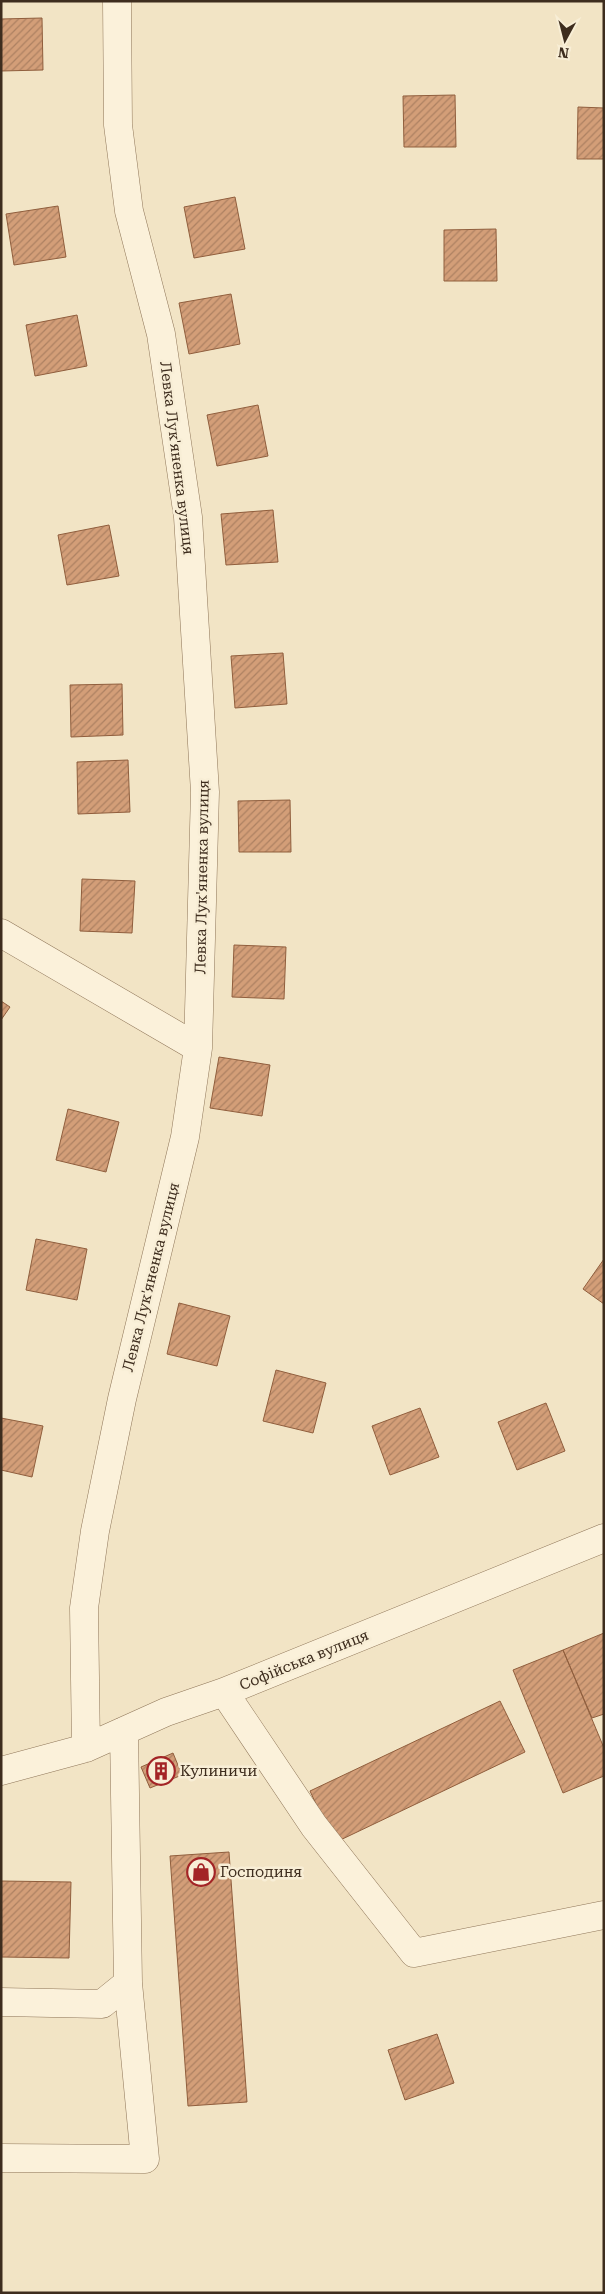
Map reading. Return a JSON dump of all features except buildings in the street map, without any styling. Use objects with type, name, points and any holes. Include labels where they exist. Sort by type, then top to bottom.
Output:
[{"type":"street","name":"Левка Лук'яненка вулиця","points":[[86,1748],[84,1608],[95,1531],[122,1399],[185,1137],[198,1048],[205,792],[188,518],[161,334],[128,211],[118,125],[117,1]]},
{"type":"street","points":[[1,933],[198,1048]]},
{"type":"street","name":"Софійська вулиця","points":[[1,1771],[86,1748],[166,1712],[224,1692],[604,1538]]},
{"type":"street","points":[[224,1692],[314,1826],[414,1954],[604,1916]]},
{"type":"street","points":[[1,2158],[144,2159],[128,1983],[124,1731]]},
{"type":"street","points":[[1,2002],[102,2004],[128,1983]]},
{"type":"place","name":"Кулиничи","points":[[161,1771]]},
{"type":"place","name":"Господиня","points":[[201,1872]]}]
